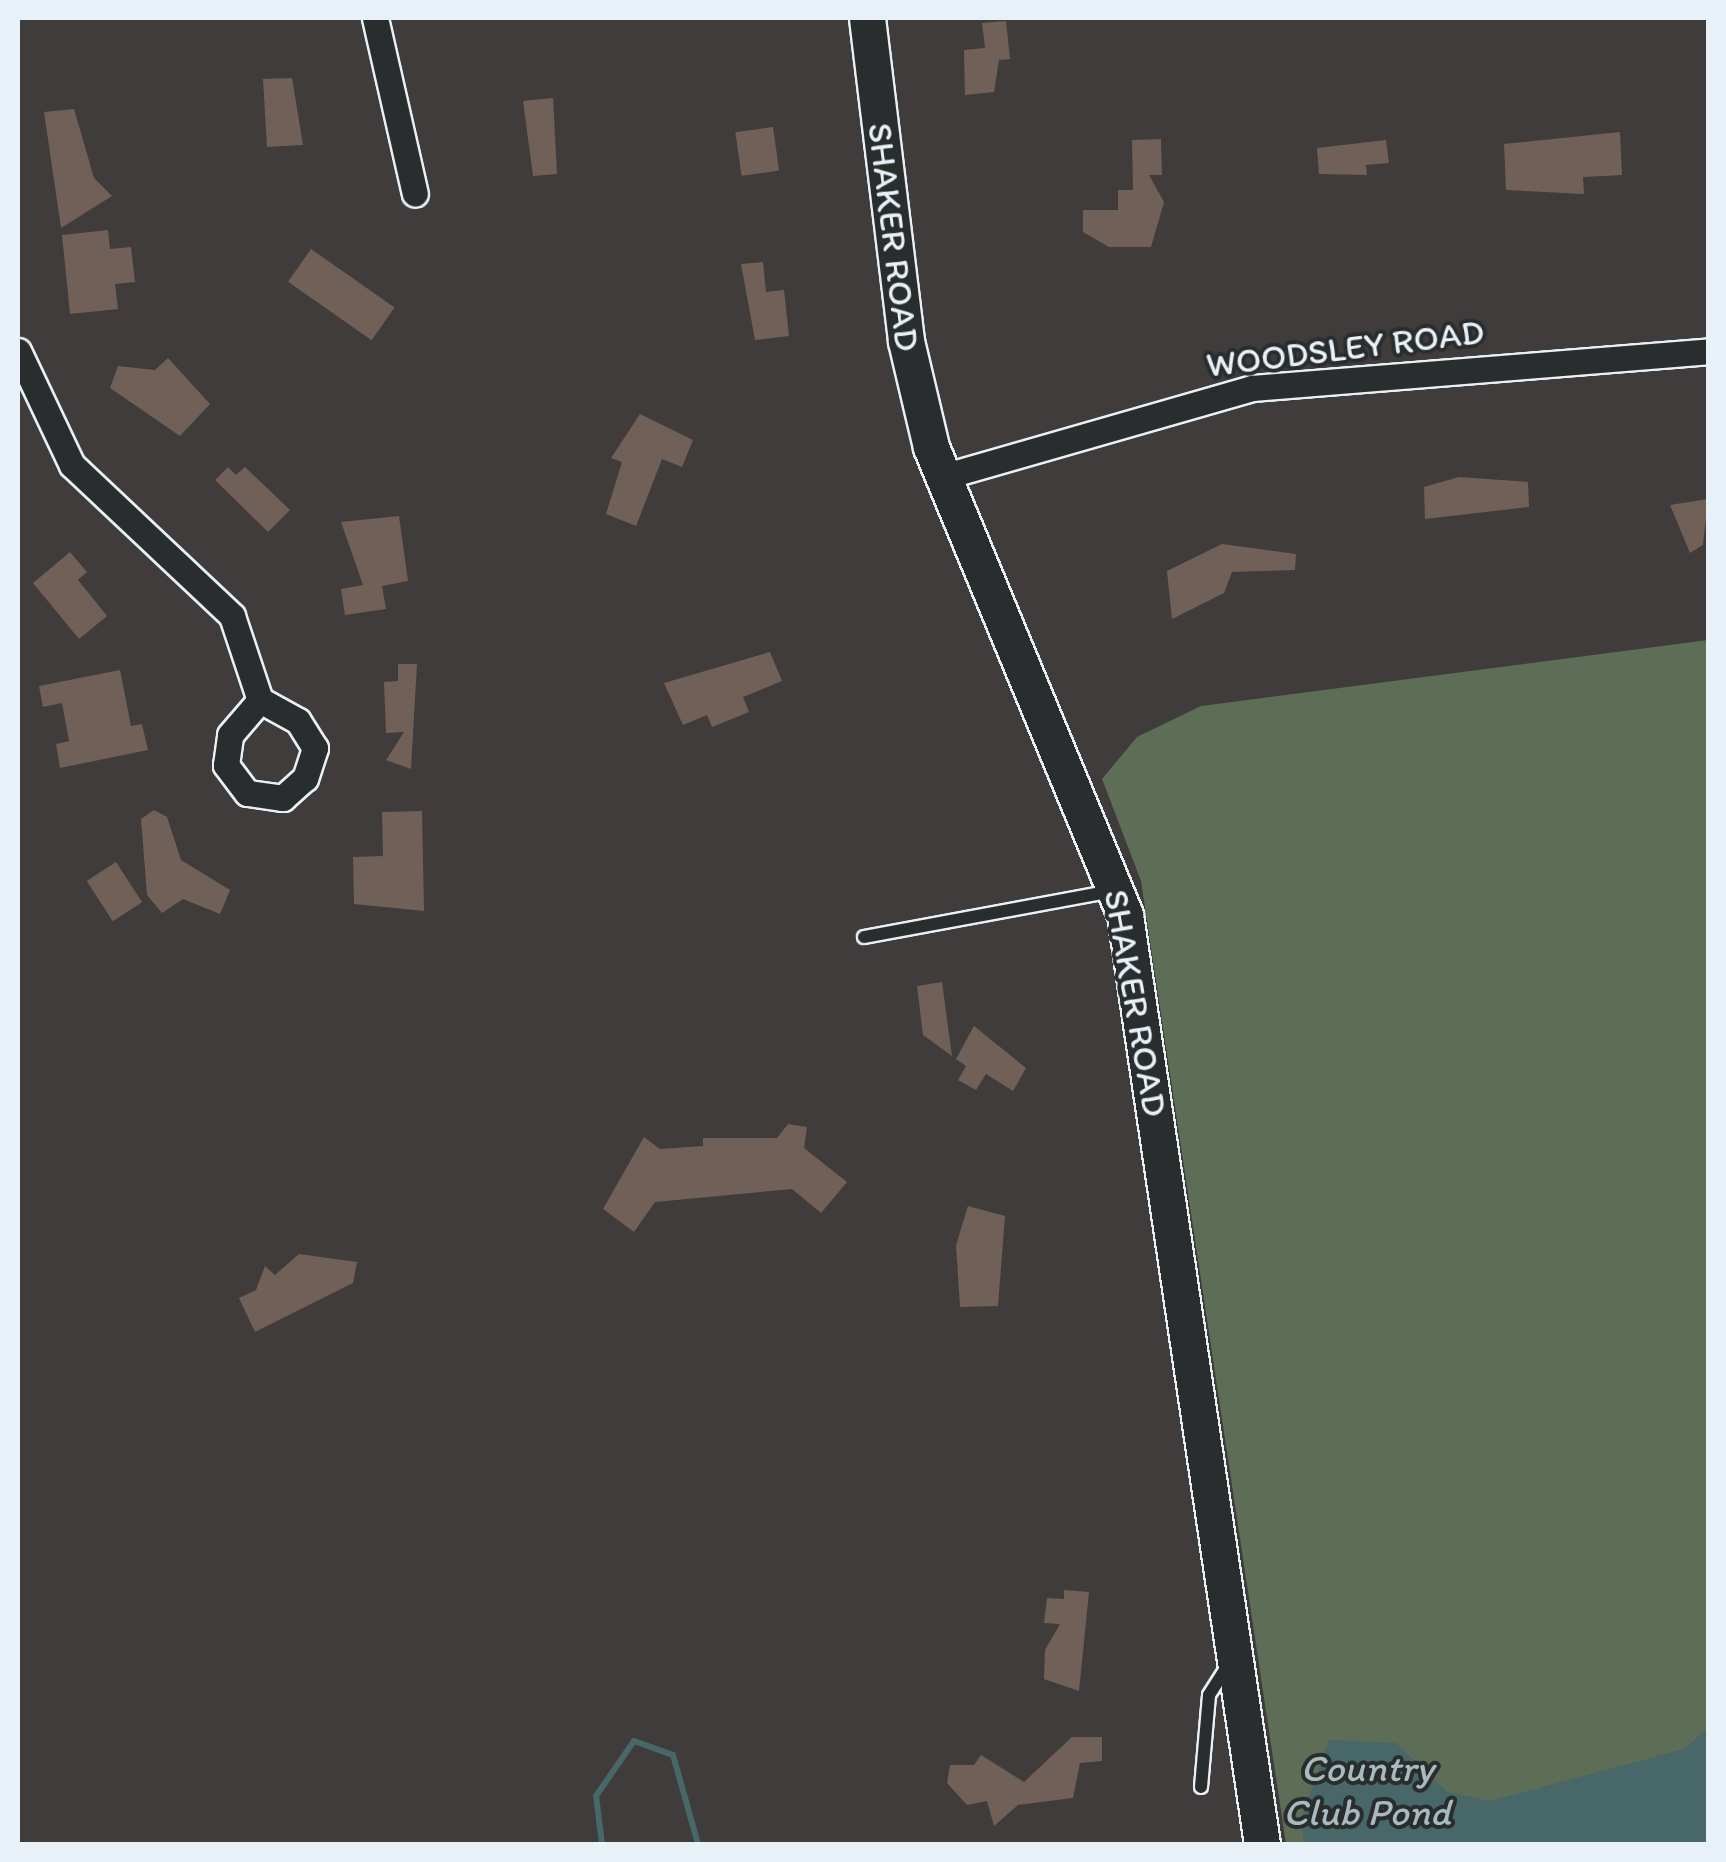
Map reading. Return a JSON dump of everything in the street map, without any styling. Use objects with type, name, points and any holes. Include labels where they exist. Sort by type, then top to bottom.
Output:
[{"type":"main road","name":"SHAKER ROAD","points":[[868,18],[906,340],[942,478],[1119,889],[1262,1844]]},
{"type":"street","points":[[375,18],[415,194]]},
{"type":"street","points":[[18,351],[72,465],[232,616],[260,700]]},
{"type":"street","name":"WOODSLEY ROAD","points":[[942,478],[1252,388],[1708,351]]},
{"type":"lane","points":[[864,937],[1119,889]]},
{"type":"lane","points":[[1201,1788],[1209,1696],[1233,1658]]},
{"type":"green space","points":[[1708,640],[1708,1844],[1286,1844],[1141,881],[1102,779],[1137,737],[1201,706]]},
{"type":"water","name":"Country Club Pond","points":[[1708,1728],[1708,1844],[1304,1844],[1301,1819],[1329,1740],[1396,1743],[1447,1792],[1490,1801],[1684,1749]]},
{"type":"building","points":[[1006,21],[1010,59],[999,60],[994,92],[965,95],[964,50],[985,48],[982,23]]},
{"type":"building","points":[[292,78],[303,145],[267,147],[263,79]]},
{"type":"building","points":[[553,98],[557,174],[533,176],[523,101]]},
{"type":"building","points":[[74,109],[94,178],[112,196],[61,228],[44,112]]},
{"type":"building","points":[[773,127],[779,171],[741,176],[735,132]]},
{"type":"building","points":[[1620,132],[1622,175],[1583,177],[1584,194],[1506,190],[1504,144]]},
{"type":"building","points":[[1161,139],[1162,175],[1149,175],[1164,202],[1151,247],[1109,247],[1083,232],[1083,210],[1118,210],[1118,190],[1133,190],[1132,140]]},
{"type":"building","points":[[1386,140],[1389,163],[1366,165],[1367,175],[1319,174],[1317,148]]},
{"type":"building","points":[[108,230],[110,249],[131,247],[135,282],[115,284],[118,309],[70,314],[62,235]]},
{"type":"building","points":[[311,249],[395,308],[372,340],[288,282]]},
{"type":"building","points":[[763,262],[766,292],[784,290],[789,336],[755,340],[741,264]]},
{"type":"building","points":[[168,358],[210,404],[180,436],[110,388],[118,366],[155,370]]},
{"type":"building","points":[[640,414],[693,440],[682,467],[662,459],[636,526],[606,514],[622,462],[611,458]]},
{"type":"building","points":[[228,467],[236,475],[245,467],[290,510],[268,532],[215,480]]},
{"type":"building","points":[[1459,477],[1528,482],[1529,507],[1425,519],[1424,487]]},
{"type":"building","points":[[1708,499],[1703,545],[1690,553],[1670,505]]},
{"type":"building","points":[[399,516],[408,581],[382,586],[386,609],[345,615],[341,589],[363,585],[341,522]]},
{"type":"building","points":[[1222,544],[1296,554],[1295,570],[1232,572],[1224,593],[1172,619],[1167,571]]},
{"type":"building","points":[[70,552],[87,572],[78,580],[107,616],[79,639],[33,583]]},
{"type":"building","points":[[770,652],[782,681],[743,697],[749,712],[712,727],[707,715],[683,725],[664,683]]},
{"type":"building","points":[[398,664],[417,664],[411,769],[386,760],[404,732],[386,733],[384,682],[398,681]]},
{"type":"building","points":[[120,670],[131,726],[142,724],[148,750],[60,768],[56,744],[69,741],[62,703],[43,707],[39,686]]},
{"type":"building","points":[[154,810],[167,817],[181,860],[230,890],[220,914],[183,899],[162,913],[147,895],[141,819]]},
{"type":"building","points":[[422,811],[424,911],[354,904],[353,857],[383,856],[382,812]]},
{"type":"building","points":[[116,862],[142,902],[113,921],[87,881]]},
{"type":"building","points":[[942,982],[952,1056],[923,1035],[917,986]]},
{"type":"building","points":[[974,1026],[1026,1068],[1013,1091],[986,1074],[976,1090],[958,1080],[966,1066],[956,1059]]},
{"type":"building","points":[[788,1124],[807,1127],[804,1148],[847,1182],[821,1213],[792,1189],[655,1202],[634,1232],[603,1209],[644,1137],[660,1149],[703,1146],[703,1138],[777,1138]]},
{"type":"building","points":[[968,1206],[1005,1216],[998,1306],[960,1307],[956,1245]]},
{"type":"building","points":[[299,1254],[357,1262],[353,1283],[255,1332],[239,1298],[256,1290],[265,1266],[275,1275]]},
{"type":"building","points":[[1064,1590],[1089,1592],[1079,1691],[1044,1679],[1045,1650],[1060,1624],[1044,1623],[1047,1598],[1064,1599]]},
{"type":"building","points":[[1072,1737],[1102,1737],[1102,1761],[1080,1763],[1073,1798],[1018,1805],[994,1826],[987,1801],[967,1805],[947,1783],[950,1765],[974,1765],[981,1755],[1024,1782]]},
{"type":"waterway","points":[[602,1844],[596,1796],[634,1741],[673,1755],[698,1844]]}]
